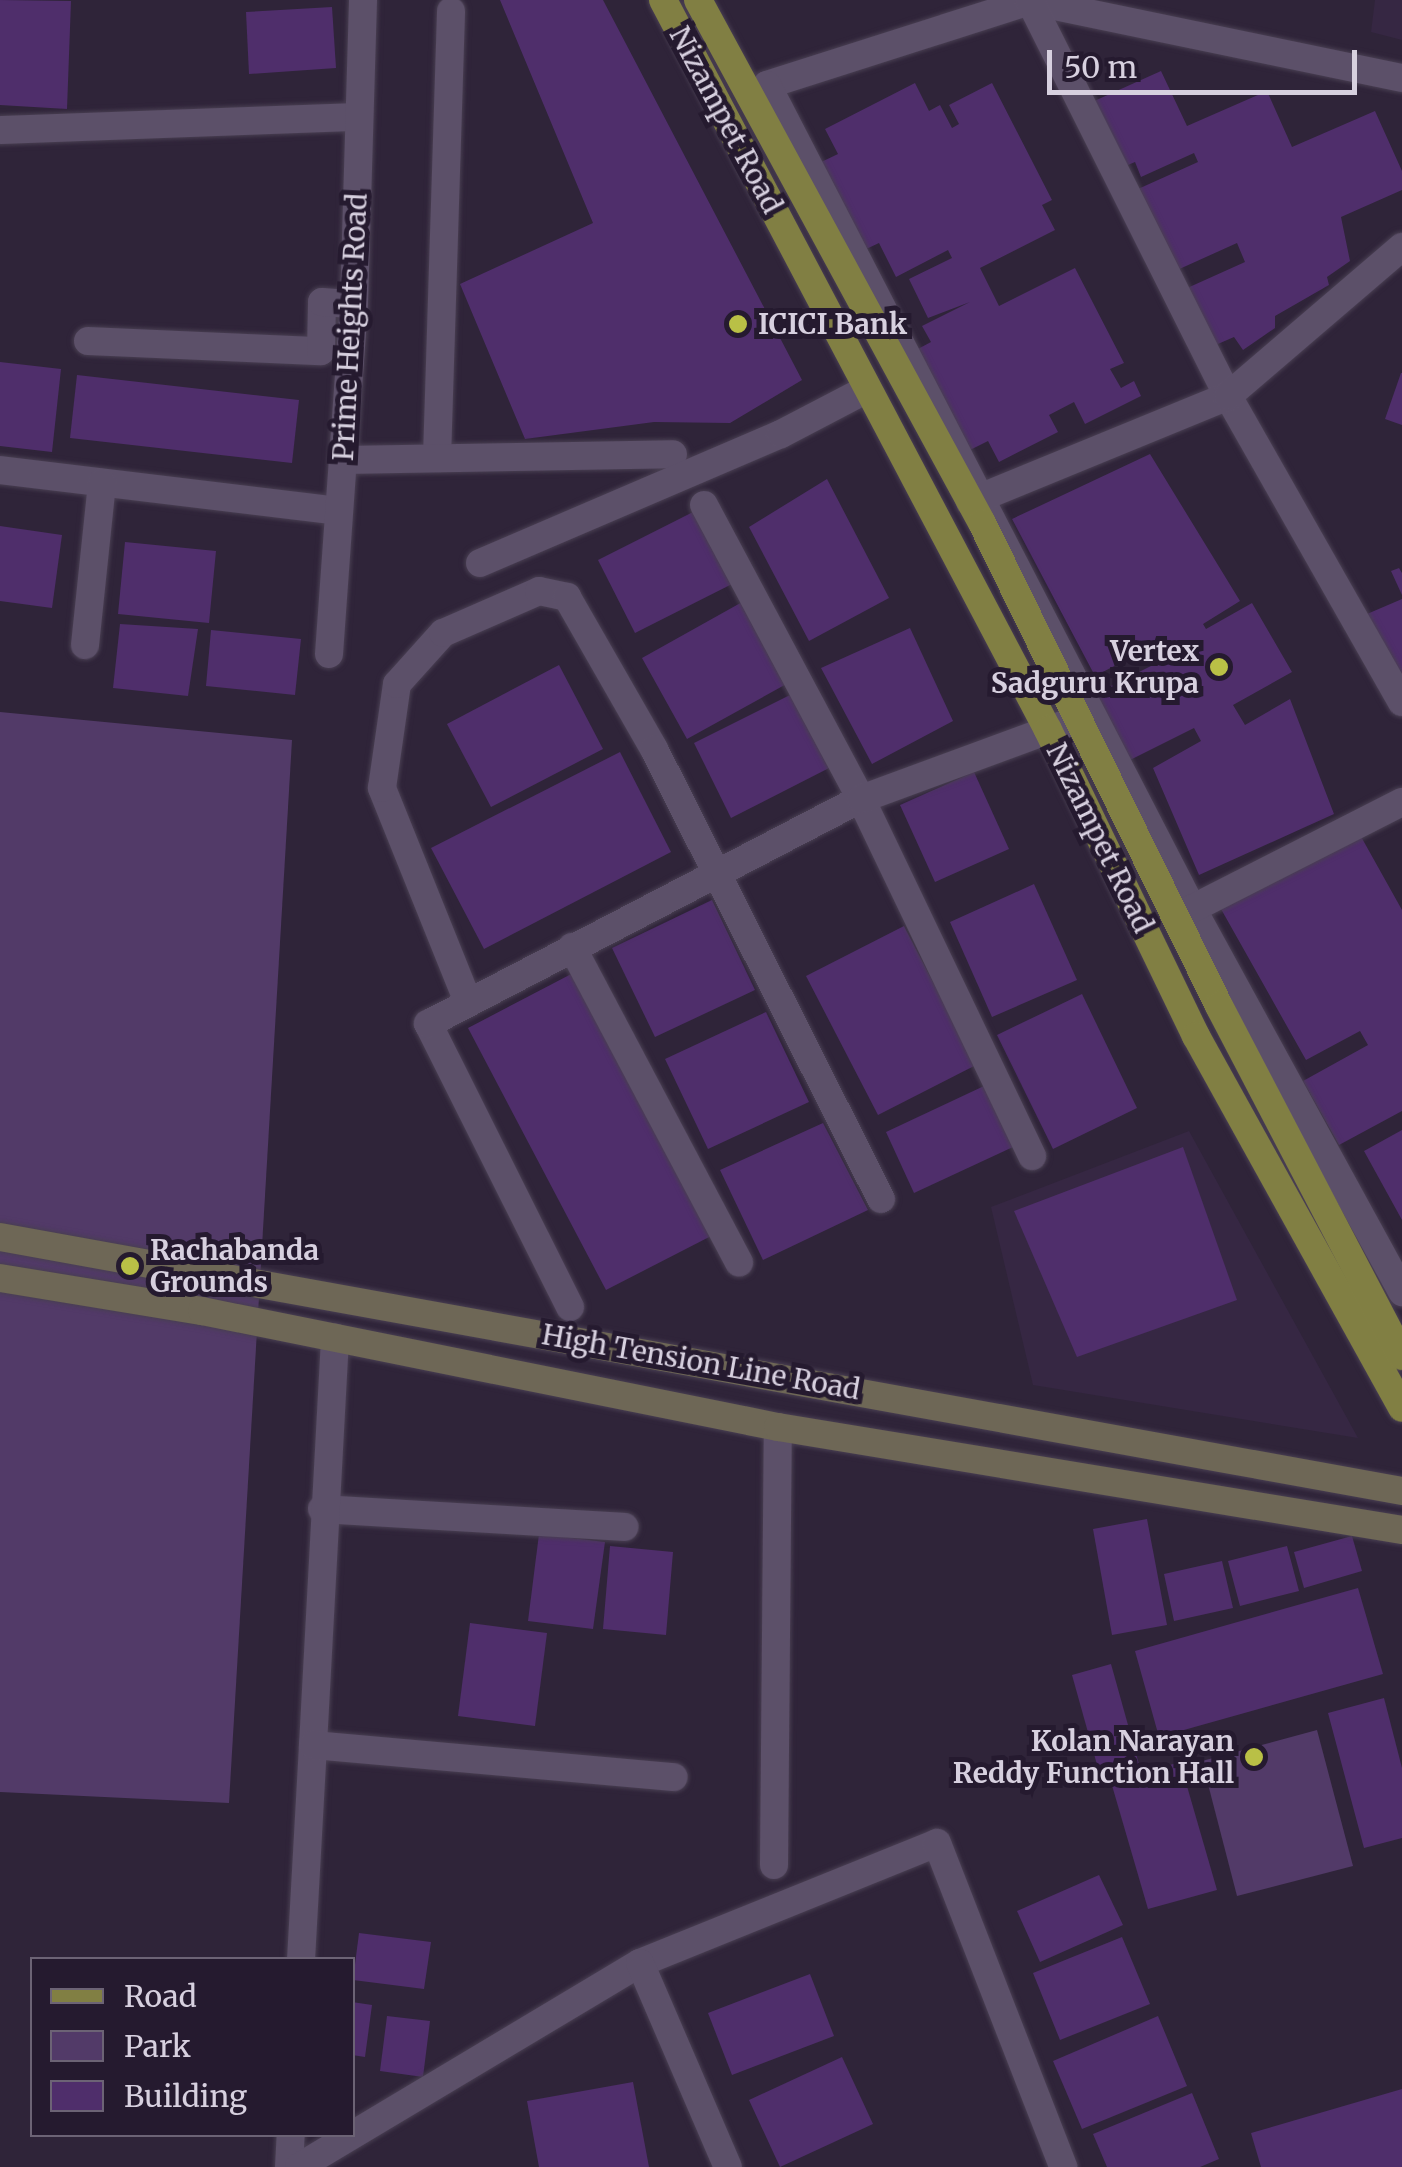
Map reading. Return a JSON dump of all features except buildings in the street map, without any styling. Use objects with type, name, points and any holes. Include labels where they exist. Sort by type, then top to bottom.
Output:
[{"type":"main road","name":"Nizampet Road","points":[[663,0],[1048,730],[1196,1036],[1402,1408]]},
{"type":"main road","name":"Nizampet Road","points":[[698,0],[976,498],[1081,718],[1184,912],[1402,1356]]},
{"type":"main road","name":"High Tension Line Road","points":[[0,1238],[1402,1491]]},
{"type":"main road","name":"High Tension Line Road","points":[[0,1278],[335,1338],[778,1427],[1402,1530]]},
{"type":"main road","points":[[966,1458],[975,1412]]},
{"type":"street","name":"Prime Heights Road","points":[[329,654],[354,304],[363,0]]},
{"type":"street","points":[[1030,1],[1228,396],[1402,702]]},
{"type":"street","points":[[1402,78],[1030,1],[767,85],[1184,912],[1402,1292]]},
{"type":"street","points":[[437,458],[450,11]]},
{"type":"street","points":[[0,130],[358,117]]},
{"type":"street","points":[[976,498],[1228,396],[1402,247]]},
{"type":"street","points":[[88,341],[321,351],[322,302],[354,304]]},
{"type":"street","points":[[480,563],[781,434],[867,389]]},
{"type":"street","points":[[344,460],[674,454]]},
{"type":"street","points":[[0,470],[339,511]]},
{"type":"street","points":[[86,645],[102,483]]},
{"type":"street","points":[[704,505],[861,799],[1032,1156]]},
{"type":"street","points":[[468,1002],[382,788],[397,684],[443,633],[539,591],[567,597],[715,871],[881,1199]]},
{"type":"street","points":[[570,1306],[428,1024],[715,871],[861,799],[1081,718]]},
{"type":"street","points":[[1184,912],[1402,802]]},
{"type":"street","points":[[572,947],[739,1263]]},
{"type":"street","points":[[301,1957],[322,1509],[335,1338]]},
{"type":"street","points":[[774,1866],[778,1427]]},
{"type":"street","points":[[322,1509],[624,1527]]},
{"type":"street","points":[[313,1746],[674,1777]]},
{"type":"street","points":[[355,2134],[640,1963],[937,1843],[1063,2167]]},
{"type":"street","points":[[640,1963],[728,2167]]},
{"type":"street","points":[[290,2167],[291,2137]]},
{"type":"street","points":[[300,2167],[350,2137]]},
{"type":"shaded area","points":[[1375,0],[1402,0],[1402,40],[1371,32]]},
{"type":"shaded area","points":[[1189,1131],[1358,1438],[1033,1385],[991,1207]]},
{"type":"green space","name":"Rachabanda Grounds","points":[[0,712],[292,740],[229,1803],[0,1792]]},
{"type":"green space","points":[[1317,1730],[1353,1866],[1237,1896],[1202,1761]]},
{"type":"place","name":"ICICI Bank","points":[[738,324]]},
{"type":"place","name":"Vertex Sadguru Krupa","points":[[1219,667]]},
{"type":"place","name":"Rachabanda Grounds","points":[[130,1266]]},
{"type":"place","name":"Kolan Narayan Reddy Function Hall","points":[[1254,1757]]}]
